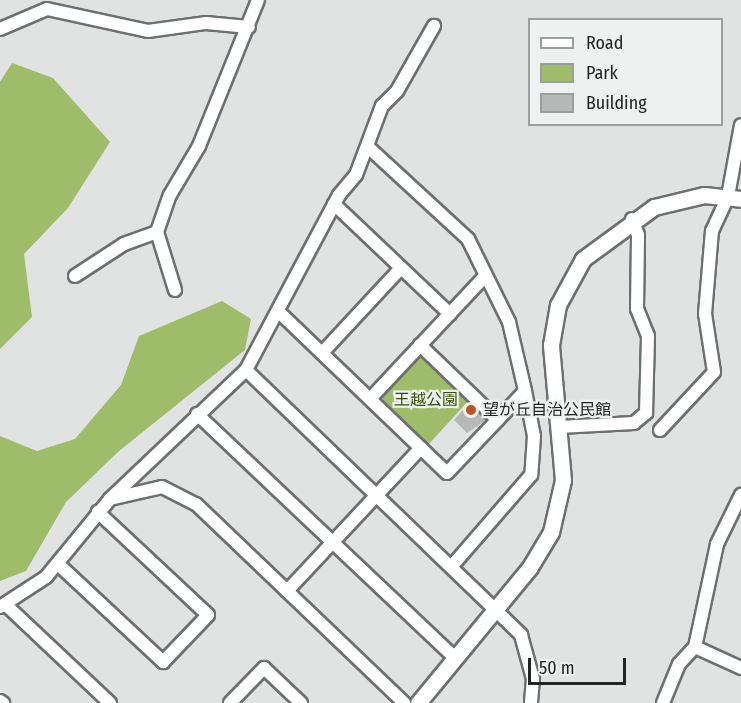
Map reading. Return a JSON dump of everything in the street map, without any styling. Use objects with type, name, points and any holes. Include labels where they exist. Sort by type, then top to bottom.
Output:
[{"type":"street","points":[[175,290],[157,232],[249,27],[258,0]]},
{"type":"street","points":[[0,29],[47,9],[148,31],[206,23],[249,27]]},
{"type":"street","points":[[110,703],[3,606],[58,564],[110,499],[196,414],[246,370],[280,313],[334,204],[356,175],[382,106],[397,92],[434,26]]},
{"type":"street","points":[[660,430],[714,372],[705,314],[712,231],[734,198],[741,126]]},
{"type":"street","points":[[368,147],[468,239],[509,322],[525,391],[534,436],[531,475],[453,566]]},
{"type":"street","points":[[418,703],[542,548],[557,515],[563,480],[551,345],[558,305],[584,259],[632,219],[680,198],[734,198]]},
{"type":"street","points":[[334,204],[450,314]]},
{"type":"street","points":[[559,427],[634,423],[646,412],[648,336],[637,309],[638,235],[632,219]]},
{"type":"street","points":[[75,276],[124,244],[157,232]]},
{"type":"street","points":[[322,353],[401,268]]},
{"type":"street","points":[[370,399],[485,276]]},
{"type":"street","points":[[280,313],[447,473],[525,391]]},
{"type":"street","points":[[420,345],[498,420]]},
{"type":"street","points":[[246,370],[496,607],[521,635],[533,679],[531,703]]},
{"type":"street","points":[[196,414],[455,658]]},
{"type":"street","points":[[287,591],[421,448]]},
{"type":"street","points":[[110,499],[154,487],[185,496],[404,703]]},
{"type":"street","points":[[663,703],[679,664],[695,647],[717,544],[741,495]]},
{"type":"street","points":[[58,564],[163,663],[208,615],[98,512]]},
{"type":"street","points":[[695,647],[741,668]]},
{"type":"street","points":[[230,703],[264,668],[301,703]]},
{"type":"green space","points":[[12,63],[53,78],[110,142],[68,208],[24,254],[32,317],[0,349],[0,82]]},
{"type":"green space","points":[[222,301],[251,319],[245,350],[119,451],[66,502],[26,571],[0,581],[0,436],[37,451],[75,439],[121,385],[139,336]]},
{"type":"green space","name":"王越公園","points":[[421,352],[470,399],[428,445],[383,403],[383,393]]},
{"type":"building","name":"望が丘自治公民館","points":[[469,403],[486,420],[467,433],[454,420]]},
{"type":"place","name":"望が丘自治公民館","points":[[471,410]]}]
